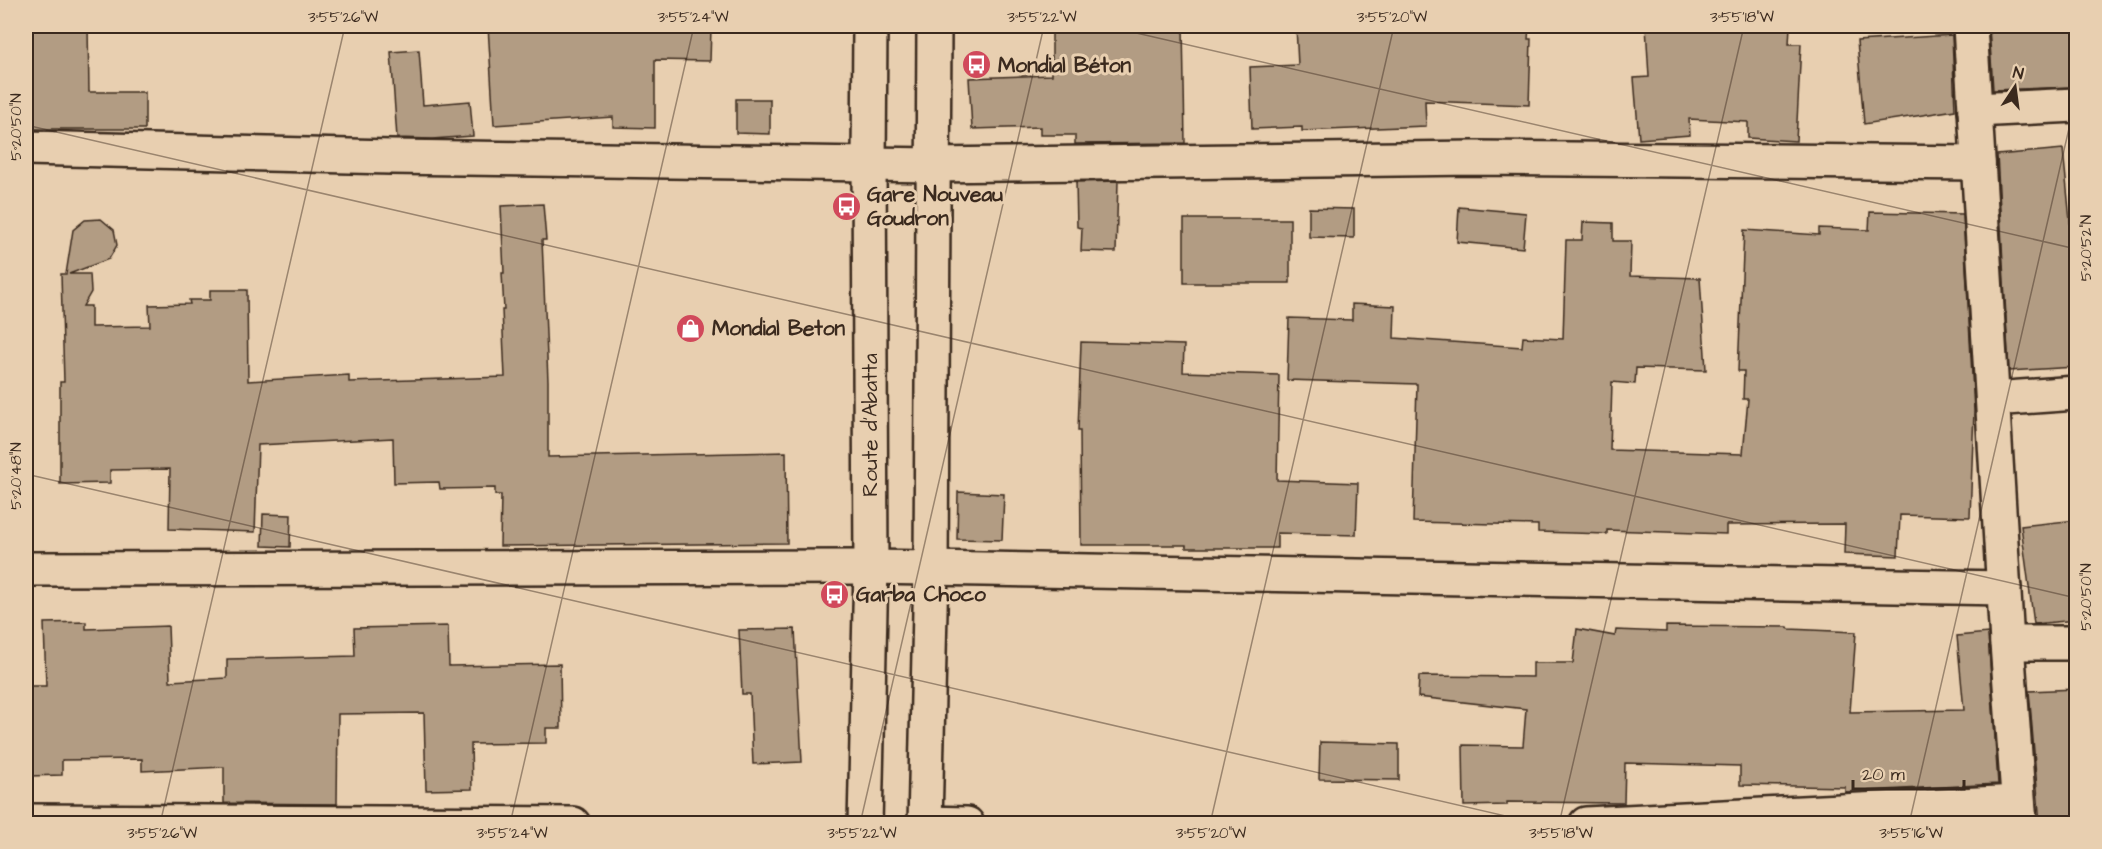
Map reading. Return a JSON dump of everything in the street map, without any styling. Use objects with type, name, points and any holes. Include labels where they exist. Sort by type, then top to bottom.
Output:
[{"type":"street","name":"Route d'Abatta","points":[[864,824],[871,567],[870,26]]},
{"type":"street","points":[[934,26],[931,568],[925,823],[967,824]]},
{"type":"street","points":[[1586,824],[2019,813],[1970,26]]},
{"type":"street","points":[[1975,110],[2076,105]]},
{"type":"street","points":[[26,148],[934,165],[1475,158],[1978,163]]},
{"type":"street","points":[[1993,399],[2076,393]]},
{"type":"street","points":[[26,569],[871,567],[2004,588]]},
{"type":"street","points":[[2007,643],[2076,643]]},
{"type":"street","points":[[26,821],[573,824]]},
{"type":"building","points":[[29,26],[88,26],[89,92],[145,92],[145,129],[26,129],[26,37],[29,37]]},
{"type":"building","points":[[488,26],[711,28],[710,61],[655,60],[655,128],[613,127],[613,117],[494,125]]},
{"type":"building","points":[[1052,26],[1183,26],[1185,143],[1075,144],[1075,135],[1040,135],[1040,127],[972,129],[969,78],[1052,75]]},
{"type":"building","points":[[1296,26],[1529,26],[1528,39],[1531,39],[1529,105],[1425,101],[1426,126],[1302,131],[1302,127],[1252,129],[1250,67],[1298,65]]},
{"type":"building","points":[[1646,26],[1790,26],[1789,44],[1801,44],[1796,141],[1748,138],[1748,122],[1689,119],[1690,135],[1639,139],[1634,78],[1649,77]]},
{"type":"building","points":[[1989,26],[2076,26],[2076,87],[1993,90]]},
{"type":"building","points":[[1952,35],[1955,110],[1864,124],[1857,41]]},
{"type":"building","points":[[419,50],[423,105],[470,101],[473,136],[432,139],[397,138],[391,52]]},
{"type":"building","points":[[736,99],[770,99],[770,134],[736,133]]},
{"type":"building","points":[[2063,149],[2073,251],[2076,367],[2009,371],[1997,155]]},
{"type":"building","points":[[1118,181],[1116,252],[1081,251],[1082,228],[1077,227],[1076,182]]},
{"type":"building","points":[[543,204],[546,240],[542,240],[548,381],[548,457],[786,452],[787,543],[500,546],[501,495],[495,495],[495,488],[440,489],[439,482],[394,483],[393,438],[258,445],[255,532],[169,529],[170,469],[110,470],[110,483],[60,484],[60,382],[64,382],[61,274],[66,274],[73,230],[85,220],[101,219],[114,230],[117,245],[109,259],[69,274],[90,274],[91,292],[83,306],[91,306],[91,327],[150,326],[149,305],[190,304],[189,300],[210,300],[210,290],[247,290],[248,381],[349,375],[349,382],[505,377],[501,206]]},
{"type":"building","points":[[1459,207],[1526,213],[1523,248],[1457,242]]},
{"type":"building","points":[[1309,208],[1354,209],[1354,238],[1309,237]]},
{"type":"building","points":[[1870,212],[1963,214],[1974,411],[1970,517],[1900,515],[1898,556],[1844,554],[1845,524],[1726,525],[1726,534],[1607,530],[1607,534],[1538,532],[1538,525],[1413,522],[1417,384],[1287,380],[1289,318],[1352,320],[1352,304],[1395,306],[1394,338],[1522,347],[1523,337],[1563,339],[1566,240],[1582,240],[1583,222],[1613,223],[1613,241],[1631,241],[1630,276],[1700,278],[1706,370],[1636,368],[1635,384],[1612,382],[1610,450],[1743,454],[1748,399],[1743,399],[1744,371],[1738,371],[1744,230],[1819,235],[1819,228],[1869,230]]},
{"type":"building","points":[[1184,219],[1290,219],[1290,283],[1184,283]]},
{"type":"building","points":[[1081,342],[1184,345],[1183,372],[1279,375],[1277,480],[1358,483],[1356,535],[1277,533],[1277,548],[1081,545],[1080,431],[1078,431]]},
{"type":"building","points":[[958,492],[1004,494],[1002,540],[957,539]]},
{"type":"building","points":[[263,514],[291,515],[290,547],[262,546]]},
{"type":"building","points":[[2076,520],[2076,620],[2034,624],[2021,526]]},
{"type":"building","points":[[86,622],[86,629],[168,626],[170,681],[227,678],[227,659],[355,656],[354,628],[448,626],[449,666],[560,664],[561,728],[546,728],[546,743],[471,744],[472,789],[426,790],[424,713],[338,714],[337,804],[224,803],[224,767],[142,771],[142,759],[62,760],[62,775],[29,776],[27,686],[46,686],[44,623]]},
{"type":"building","points":[[1666,626],[1788,627],[1789,629],[1856,632],[1850,712],[1964,710],[1957,636],[1988,633],[1998,784],[1845,792],[1845,787],[1740,785],[1740,766],[1625,763],[1624,803],[1507,802],[1507,805],[1464,806],[1463,745],[1523,746],[1526,709],[1418,697],[1419,676],[1533,677],[1533,663],[1573,663],[1577,629],[1615,636],[1616,630],[1666,632]]},
{"type":"building","points":[[795,629],[802,762],[753,764],[750,694],[742,694],[739,630]]},
{"type":"building","points":[[2076,689],[2076,824],[2040,824],[2029,691]]},
{"type":"building","points":[[1320,742],[1399,744],[1399,780],[1319,779]]},
{"type":"place","name":"Mondial Béton","points":[[977,65]]},
{"type":"place","name":"Gare Nouveau Goudron","points":[[846,206]]},
{"type":"place","name":"Mondial Beton","points":[[691,328]]},
{"type":"place","name":"Garba Choco","points":[[835,594]]}]
